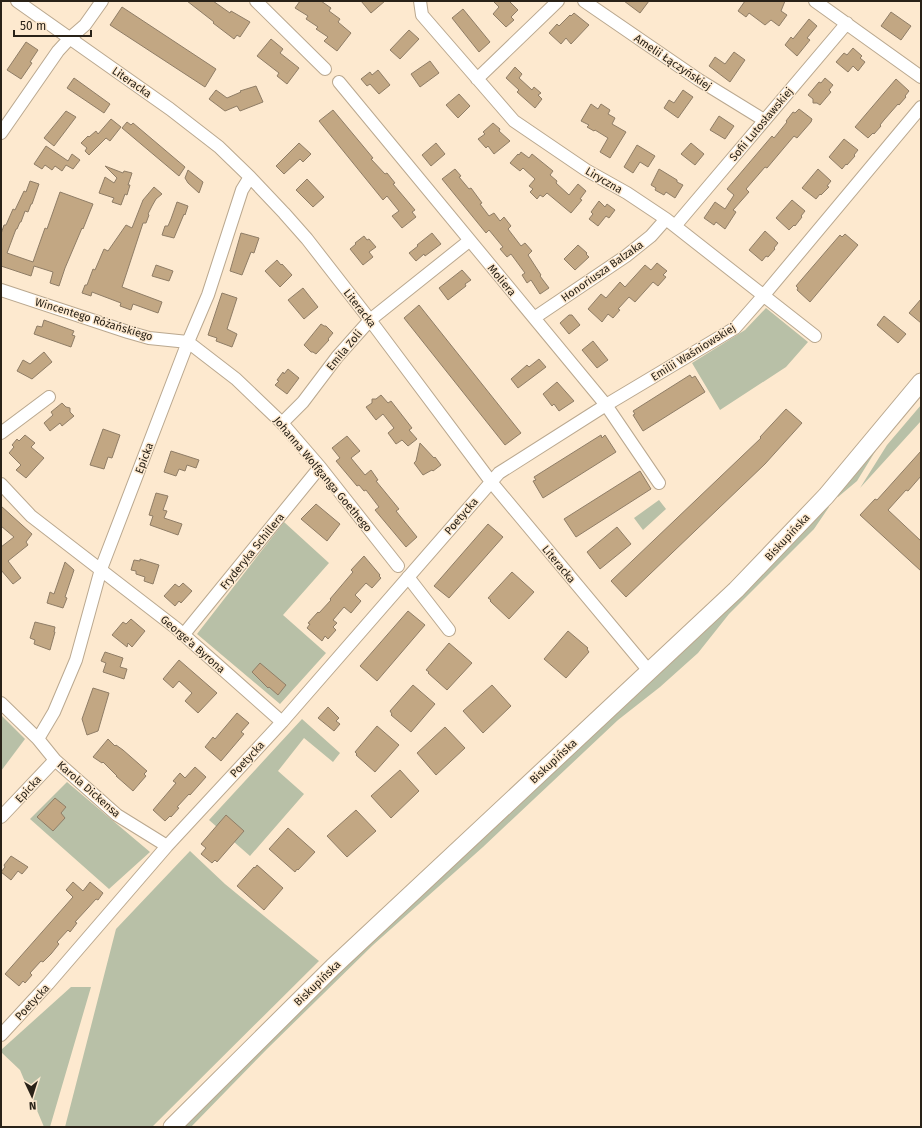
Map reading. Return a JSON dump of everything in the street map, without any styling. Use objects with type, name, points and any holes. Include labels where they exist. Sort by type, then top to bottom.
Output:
[{"type":"street","name":"Literacka","points":[[17,1],[170,109],[218,147],[250,177],[307,239],[370,320],[492,483],[649,671]]},
{"type":"street","points":[[1,133],[58,50],[86,25],[102,1]]},
{"type":"street","points":[[256,1],[325,69]]},
{"type":"street","name":"Liryczna","points":[[420,1],[422,15],[510,117],[586,170],[627,193],[671,222],[815,336]]},
{"type":"street","points":[[477,79],[558,1]]},
{"type":"street","name":"Amelii Łączyńskiej","points":[[584,1],[698,80],[764,120]]},
{"type":"street","points":[[815,1],[921,77]]},
{"type":"street","name":"Sofii Lutosławskiej","points":[[671,222],[764,120],[847,23]]},
{"type":"street","name":"Moliera","points":[[339,82],[606,405],[659,483]]},
{"type":"street","name":"Emilii Waśniowskiej","points":[[492,483],[499,473],[606,405],[734,328],[764,295],[921,107]]},
{"type":"street","name":"Epicka","points":[[38,739],[54,712],[76,660],[101,569],[188,342],[208,295],[242,190],[250,177]]},
{"type":"street","name":"Honoriusza Balzaka","points":[[534,318],[626,256],[671,222]]},
{"type":"street","name":"Emila Zoli","points":[[282,423],[303,402],[337,357],[370,320],[469,241]]},
{"type":"street","name":"Wincentego Różańskiego","points":[[1,290],[86,319],[149,338],[188,342]]},
{"type":"street","name":"Johanna Wolfganga Goethego","points":[[188,342],[236,379],[282,423],[320,467],[398,566]]},
{"type":"street","name":"Biskupińska","points":[[172,1127],[333,967],[736,590],[784,542],[826,496],[921,382]]},
{"type":"street","points":[[1,433],[49,397]]},
{"type":"street","name":"Fryderyka Schillera","points":[[184,634],[320,467]]},
{"type":"street","name":"Poetycka","points":[[1,1035],[48,984],[167,846],[282,722],[492,483]]},
{"type":"street","name":"George'a Byrona","points":[[1,484],[31,516],[184,634],[282,722]]},
{"type":"street","points":[[408,578],[449,630]]},
{"type":"street","name":"Karola Dickensa","points":[[1,703],[38,739],[55,760],[117,815],[167,846]]},
{"type":"street","name":"Epicka","points":[[1,817],[55,760]]},
{"type":"green space","points":[[766,308],[808,342],[786,367],[720,410],[692,363],[745,330]]},
{"type":"green space","points":[[921,405],[921,421],[860,488],[887,445]]},
{"type":"green space","points":[[881,442],[857,481],[838,497],[837,495]]},
{"type":"green space","points":[[659,500],[666,509],[643,530],[634,518]]},
{"type":"green space","points":[[825,507],[829,507],[814,529],[729,614],[698,653],[660,687],[618,720],[483,847],[373,945],[267,1049],[191,1127],[178,1127]]},
{"type":"green space","points":[[284,522],[329,563],[283,615],[326,653],[280,704],[197,634]]},
{"type":"green space","points":[[1,715],[25,739],[1,771]]},
{"type":"green space","points":[[302,719],[340,753],[333,762],[304,738],[278,771],[304,794],[250,856],[209,820]]},
{"type":"green space","points":[[67,782],[150,852],[109,889],[30,819]]},
{"type":"green space","points":[[190,851],[225,884],[319,961],[152,1127],[65,1127],[116,929]]},
{"type":"green space","points":[[71,987],[91,987],[50,1127],[44,1127],[20,1070],[1,1052],[1,1050]]},
{"type":"building","points":[[187,1],[213,1],[230,13],[231,11],[250,22],[240,37],[237,35],[234,39]]},
{"type":"building","points":[[300,1],[321,1],[331,8],[329,11],[340,19],[338,22],[351,33],[337,51],[324,41],[328,37],[316,29],[318,27],[306,19],[308,16],[295,8]]},
{"type":"building","points":[[361,1],[385,1],[371,13]]},
{"type":"building","points":[[493,1],[509,1],[518,10],[511,17],[514,20],[506,27],[493,14],[499,7]]},
{"type":"building","points":[[624,1],[649,1],[640,13]]},
{"type":"building","points":[[745,1],[785,1],[781,11],[787,15],[779,26],[771,20],[765,25],[749,13],[746,17],[738,11]]},
{"type":"building","points":[[122,7],[216,69],[205,87],[110,25]]},
{"type":"building","points":[[463,9],[490,42],[479,52],[452,18]]},
{"type":"building","points":[[891,12],[911,26],[901,40],[881,26]]},
{"type":"building","points":[[574,13],[589,25],[571,44],[566,38],[561,44],[549,33],[557,24],[559,26]]},
{"type":"building","points":[[809,19],[817,26],[807,38],[810,40],[797,56],[785,45],[791,37],[793,39]]},
{"type":"building","points":[[409,30],[419,39],[400,59],[390,50]]},
{"type":"building","points":[[271,39],[283,49],[280,53],[299,68],[287,84],[277,76],[279,73],[257,56]]},
{"type":"building","points":[[26,42],[38,50],[30,62],[32,63],[21,79],[7,70]]},
{"type":"building","points":[[853,48],[862,56],[860,58],[865,62],[858,71],[853,66],[848,72],[836,62],[844,53],[847,55]]},
{"type":"building","points":[[734,52],[745,60],[730,82],[709,66],[715,57],[725,64]]},
{"type":"building","points":[[430,61],[439,73],[420,87],[411,74]]},
{"type":"building","points":[[515,67],[522,74],[519,78],[532,90],[534,87],[541,93],[538,95],[542,99],[535,108],[517,92],[519,90],[506,78]]},
{"type":"building","points":[[378,70],[390,85],[379,94],[370,84],[367,86],[361,79],[370,72],[372,75]]},
{"type":"building","points":[[74,78],[110,104],[104,113],[67,88]]},
{"type":"building","points":[[825,78],[833,85],[829,90],[831,92],[820,105],[813,103],[813,99],[808,95],[819,82],[821,83]]},
{"type":"building","points":[[896,79],[909,91],[905,96],[906,97],[880,125],[881,126],[868,138],[855,127]]},
{"type":"building","points":[[256,86],[263,102],[240,111],[237,106],[225,111],[209,99],[216,90],[227,98],[241,92],[240,91]]},
{"type":"building","points":[[683,90],[693,97],[678,118],[664,108],[669,100],[674,103]]},
{"type":"building","points":[[459,94],[470,106],[458,118],[446,105]]},
{"type":"building","points":[[591,104],[598,109],[601,104],[610,110],[608,114],[615,118],[612,124],[626,132],[610,158],[600,152],[608,138],[587,127],[589,125],[581,121]]},
{"type":"building","points":[[799,109],[812,119],[811,122],[797,138],[794,136],[767,168],[765,167],[746,189],[749,192],[733,210],[736,212],[725,229],[716,222],[714,225],[704,218],[715,202],[725,209],[734,195],[727,189],[772,136],[774,138],[793,112],[795,113]]},
{"type":"building","points":[[333,110],[373,158],[371,159],[385,174],[387,173],[395,183],[393,184],[415,210],[412,212],[416,217],[402,228],[392,216],[399,211],[387,196],[383,200],[319,121]]},
{"type":"building","points":[[66,111],[76,117],[54,146],[44,138]]},
{"type":"building","points":[[719,116],[734,126],[725,139],[710,130]]},
{"type":"building","points":[[111,119],[121,127],[110,141],[106,138],[89,155],[85,151],[87,148],[81,143],[96,131],[98,134]]},
{"type":"building","points":[[127,122],[131,125],[133,123],[185,167],[179,176],[122,128]]},
{"type":"building","points":[[493,123],[510,141],[494,154],[488,146],[486,148],[478,139],[485,134],[483,132]]},
{"type":"building","points":[[844,139],[858,150],[854,155],[855,156],[842,169],[829,157]]},
{"type":"building","points":[[299,143],[311,154],[303,162],[300,159],[284,174],[276,166]]},
{"type":"building","points":[[436,143],[445,154],[431,166],[422,155]]},
{"type":"building","points":[[691,143],[704,154],[695,165],[681,154]]},
{"type":"building","points":[[637,145],[655,156],[648,167],[640,162],[633,173],[624,167]]},
{"type":"building","points":[[46,146],[68,161],[72,154],[80,160],[73,169],[66,165],[62,171],[55,166],[52,170],[45,165],[42,169],[34,164]]},
{"type":"building","points":[[521,152],[529,158],[532,154],[553,171],[550,175],[569,195],[578,184],[586,191],[580,199],[582,200],[571,213],[547,193],[543,197],[540,195],[537,199],[530,192],[533,189],[529,186],[535,179],[523,168],[520,171],[510,163]]},
{"type":"building","points":[[105,166],[123,173],[124,171],[132,173],[128,185],[130,185],[127,195],[125,194],[121,205],[112,202],[114,198],[99,193],[105,177],[114,183],[117,178]]},
{"type":"building","points":[[455,169],[461,176],[459,177],[469,189],[471,188],[482,203],[480,204],[489,216],[494,213],[500,221],[504,217],[511,226],[508,229],[521,246],[525,243],[532,251],[528,255],[549,288],[540,294],[531,280],[527,283],[522,275],[525,273],[511,254],[507,257],[500,249],[503,247],[489,230],[486,233],[442,179]]},
{"type":"building","points":[[659,169],[683,185],[675,198],[666,192],[664,195],[655,190],[656,188],[651,185]]},
{"type":"building","points":[[818,169],[831,181],[827,186],[829,187],[816,199],[802,188]]},
{"type":"building","points":[[188,170],[203,182],[199,193],[188,183],[185,178]]},
{"type":"building","points":[[307,179],[324,197],[313,207],[296,190]]},
{"type":"building","points":[[30,181],[39,184],[32,204],[28,212],[25,211],[7,253],[33,262],[60,192],[93,204],[65,268],[59,286],[50,283],[53,272],[34,266],[31,276],[1,266],[1,234],[4,225],[6,225],[13,209],[15,210],[24,191],[26,192]]},
{"type":"building","points":[[154,187],[162,194],[156,199],[152,206],[146,223],[143,223],[122,287],[162,302],[158,313],[133,304],[131,310],[120,306],[121,303],[92,292],[91,296],[82,293],[85,285],[87,285],[93,269],[95,270],[104,249],[108,251],[126,225],[132,228],[143,200]]},
{"type":"building","points":[[792,200],[805,211],[795,226],[794,225],[789,230],[776,218]]},
{"type":"building","points":[[599,201],[605,207],[607,204],[615,210],[609,218],[606,216],[598,226],[589,219],[593,214],[591,212]]},
{"type":"building","points":[[177,202],[188,206],[185,215],[184,214],[174,238],[162,235],[165,226],[168,226]]},
{"type":"building","points":[[765,231],[778,243],[768,257],[766,256],[762,261],[749,250]]},
{"type":"building","points":[[241,233],[259,238],[254,253],[251,252],[242,275],[230,271]]},
{"type":"building","points":[[432,233],[441,244],[425,256],[424,254],[416,261],[409,253]]},
{"type":"building","points":[[845,234],[858,245],[810,302],[797,290],[798,288],[796,286],[840,235],[842,237]]},
{"type":"building","points":[[364,236],[376,247],[369,252],[373,257],[363,265],[350,249]]},
{"type":"building","points":[[578,245],[587,253],[586,254],[589,257],[575,270],[564,259]]},
{"type":"building","points":[[277,260],[292,275],[280,287],[265,271]]},
{"type":"building","points":[[657,263],[667,271],[663,275],[666,277],[658,286],[653,282],[635,302],[629,297],[618,309],[620,310],[613,318],[608,314],[602,322],[588,309],[601,294],[606,298],[620,282],[625,287],[645,265],[651,270]]},
{"type":"building","points":[[156,265],[173,271],[169,281],[152,276]]},
{"type":"building","points":[[462,270],[471,280],[465,284],[466,286],[448,300],[439,288]]},
{"type":"building","points":[[303,288],[318,307],[304,319],[288,300]]},
{"type":"building","points":[[222,293],[237,298],[227,329],[237,334],[232,347],[216,341],[217,338],[208,335]]},
{"type":"building","points":[[921,299],[921,323],[909,313]]},
{"type":"building","points":[[419,305],[521,433],[505,445],[404,318]]},
{"type":"building","points":[[569,315],[572,315],[580,325],[569,334],[560,323]]},
{"type":"building","points":[[884,316],[906,334],[898,343],[877,325]]},
{"type":"building","points":[[44,320],[74,331],[72,335],[75,336],[71,347],[34,334],[37,326],[42,327]]},
{"type":"building","points":[[321,324],[326,326],[333,333],[328,339],[329,340],[316,354],[311,352],[304,345]]},
{"type":"building","points":[[593,341],[608,360],[597,368],[582,350]]},
{"type":"building","points":[[44,352],[52,362],[32,379],[17,371],[23,360],[30,364]]},
{"type":"building","points":[[539,359],[546,367],[518,388],[511,379],[527,365],[529,367]]},
{"type":"building","points":[[288,369],[299,378],[287,394],[275,385],[279,381],[277,380],[283,372],[284,374]]},
{"type":"building","points":[[690,375],[692,378],[695,376],[705,392],[643,431],[633,415],[635,414],[633,411]]},
{"type":"building","points":[[557,382],[574,401],[559,411],[554,404],[552,406],[543,394]]},
{"type":"building","points":[[381,395],[388,403],[391,401],[412,428],[409,430],[417,439],[408,446],[402,440],[396,444],[388,433],[394,428],[383,414],[376,420],[366,407],[372,403],[372,399],[376,399]]},
{"type":"building","points":[[62,403],[66,407],[70,408],[70,412],[74,416],[62,426],[60,423],[50,431],[44,423],[53,415],[51,412]]},
{"type":"building","points":[[786,409],[802,423],[765,464],[626,597],[611,581],[761,438],[760,437]]},
{"type":"building","points":[[103,429],[120,435],[112,458],[108,457],[104,469],[90,465]]},
{"type":"building","points":[[25,435],[35,443],[31,447],[44,458],[26,478],[16,470],[21,465],[9,453],[14,447],[12,445],[17,439],[19,441]]},
{"type":"building","points":[[601,435],[602,438],[605,435],[616,452],[543,498],[533,481],[536,480],[534,477]]},
{"type":"building","points":[[347,436],[360,451],[351,458],[365,475],[371,470],[378,480],[376,481],[399,509],[396,511],[417,537],[406,547],[375,510],[379,507],[366,490],[364,491],[359,485],[357,486],[336,461],[340,458],[332,448]]},
{"type":"building","points":[[420,443],[441,465],[433,471],[432,470],[423,475],[414,463],[416,461]]},
{"type":"building","points":[[171,451],[199,460],[196,468],[187,465],[185,471],[179,469],[176,476],[164,472]]},
{"type":"building","points":[[921,451],[921,476],[888,510],[921,541],[921,571],[860,515],[875,499],[877,500]]},
{"type":"building","points":[[640,471],[651,489],[576,537],[564,519]]},
{"type":"building","points":[[156,493],[168,496],[163,510],[167,511],[164,518],[182,524],[178,535],[150,525],[153,516],[149,515]]},
{"type":"building","points":[[316,504],[340,524],[327,541],[301,519]]},
{"type":"building","points":[[1,506],[32,534],[26,542],[28,545],[8,561],[21,578],[13,584],[1,570],[1,547],[14,537],[1,526]]},
{"type":"building","points":[[488,524],[503,537],[449,598],[434,586]]},
{"type":"building","points":[[617,527],[631,544],[600,569],[587,552]]},
{"type":"building","points":[[364,556],[381,578],[372,588],[366,583],[355,595],[361,601],[351,613],[344,607],[333,620],[337,623],[333,627],[336,630],[328,639],[325,636],[322,641],[307,628],[310,624],[308,623],[331,600],[330,599],[353,572],[351,570]]},
{"type":"building","points":[[140,559],[159,565],[153,584],[144,581],[145,577],[136,574],[136,571],[131,570],[134,560],[140,561]]},
{"type":"building","points":[[65,562],[74,570],[63,608],[47,603],[50,592],[54,594]]},
{"type":"building","points":[[512,572],[534,592],[509,619],[488,598]]},
{"type":"building","points":[[183,583],[192,591],[181,603],[179,601],[175,606],[164,596],[175,584],[179,587]]},
{"type":"building","points":[[408,611],[425,625],[377,681],[360,666]]},
{"type":"building","points":[[131,619],[145,631],[132,647],[128,643],[127,647],[112,635],[123,622],[126,624]]},
{"type":"building","points":[[35,622],[55,627],[50,650],[34,644],[35,640],[30,638]]},
{"type":"building","points":[[568,631],[588,648],[587,649],[589,652],[566,678],[544,659]]},
{"type":"building","points":[[449,643],[472,663],[447,690],[426,670]]},
{"type":"building","points":[[105,652],[123,658],[120,667],[127,669],[124,679],[103,672],[106,663],[101,661]]},
{"type":"building","points":[[179,660],[217,693],[198,713],[185,701],[192,693],[179,681],[173,688],[163,679]]},
{"type":"building","points":[[260,663],[286,685],[278,695],[269,687],[268,688],[252,672]]},
{"type":"building","points":[[413,685],[435,704],[411,732],[391,715],[392,714],[390,711]]},
{"type":"building","points":[[492,685],[511,706],[483,733],[463,711]]},
{"type":"building","points":[[93,688],[109,693],[98,731],[87,735],[82,719]]},
{"type":"building","points":[[328,707],[339,718],[336,721],[340,724],[334,731],[318,718]]},
{"type":"building","points":[[237,713],[249,723],[241,732],[244,734],[221,761],[205,747],[213,737],[215,739]]},
{"type":"building","points":[[377,726],[399,745],[375,772],[356,755],[357,754],[355,752]]},
{"type":"building","points":[[445,727],[465,748],[436,775],[417,753]]},
{"type":"building","points":[[108,739],[147,771],[144,774],[146,776],[133,791],[103,762],[102,763],[93,757]]},
{"type":"building","points":[[195,767],[206,777],[177,807],[179,808],[171,817],[170,816],[165,821],[153,810],[176,783],[173,781],[180,773],[185,778]]},
{"type":"building","points":[[400,770],[419,791],[391,818],[371,796]]},
{"type":"building","points":[[55,798],[66,807],[61,813],[65,818],[53,831],[37,817]]},
{"type":"building","points":[[356,810],[376,831],[347,857],[327,836]]},
{"type":"building","points":[[226,815],[244,831],[217,862],[215,860],[212,863],[201,854],[206,848],[201,844]]},
{"type":"building","points":[[288,828],[315,852],[295,872],[269,849]]},
{"type":"building","points":[[11,856],[28,867],[22,874],[18,871],[11,880],[1,872]]},
{"type":"building","points":[[257,865],[283,888],[264,910],[237,886]]},
{"type":"building","points":[[73,882],[83,891],[90,882],[103,893],[98,900],[96,899],[75,922],[77,923],[70,932],[68,930],[57,942],[59,944],[51,954],[43,962],[41,961],[30,973],[32,975],[25,983],[23,981],[19,986],[5,974],[73,897],[66,890]]}]
